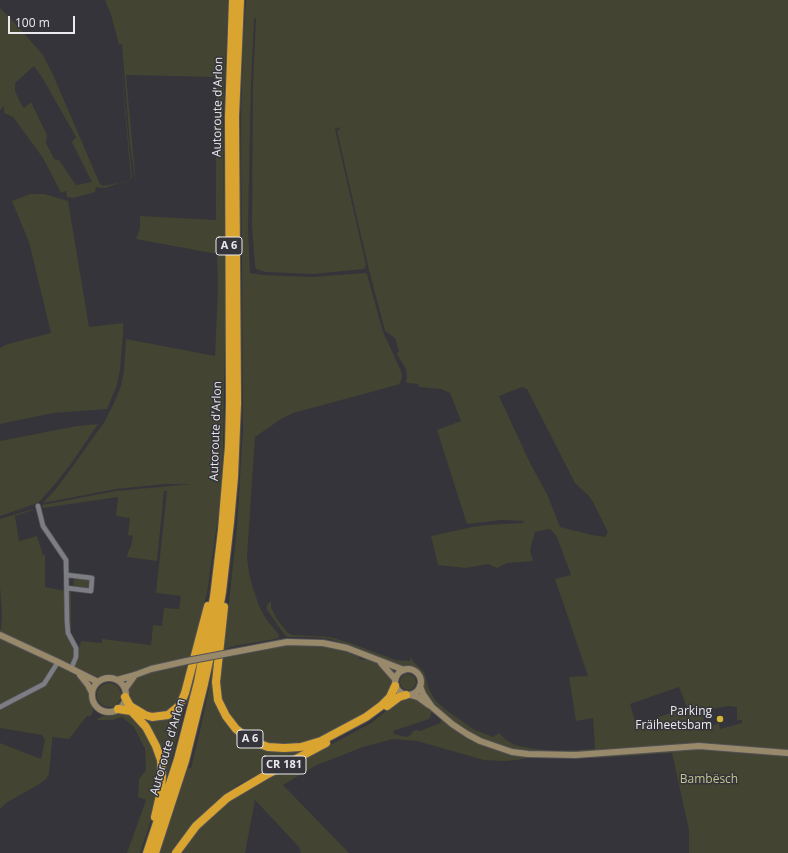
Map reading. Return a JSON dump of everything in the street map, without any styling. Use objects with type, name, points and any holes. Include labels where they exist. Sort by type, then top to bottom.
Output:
[{"type":"highway","name":"Autoroute d'Arlon","points":[[146,853],[169,791],[189,718],[204,652],[214,597],[226,492],[230,410],[229,117],[233,0]]},
{"type":"highway","name":"Autoroute d'Arlon","points":[[155,853],[192,736],[214,638],[225,566],[234,477],[237,403],[235,116],[240,0]]},
{"type":"highway","name":"A 6","points":[[225,566],[227,584],[216,682],[218,700],[226,716],[236,729],[252,741],[268,747],[284,748],[301,747],[321,741],[366,717],[381,706],[390,697],[395,682]]},
{"type":"highway","points":[[125,693],[130,706],[145,715],[152,717],[168,715],[180,705],[185,693],[208,606],[214,597]]},
{"type":"highway","name":"CR 181","points":[[176,853],[196,826],[231,795],[369,720],[399,697],[409,695]]},
{"type":"highway","name":"A 6","points":[[118,709],[130,712],[146,727],[156,746],[160,760],[161,792],[146,853]]},
{"type":"main road","points":[[0,635],[98,682]]},
{"type":"main road","points":[[92,693],[95,685],[107,678],[117,680],[151,669],[286,642],[311,642],[347,648],[380,662],[415,672],[420,678],[420,686],[423,694],[432,707]]},
{"type":"main road","points":[[380,662],[395,682],[399,692],[418,698],[432,707],[452,724],[480,741],[512,752],[552,755],[600,754],[699,746],[788,753]]},
{"type":"main road","points":[[395,682],[400,672],[404,670]]},
{"type":"main road","points":[[77,672],[88,685],[94,702],[100,709],[109,711],[118,709],[122,706],[125,693],[135,675]]},
{"type":"main road","points":[[117,680],[125,693]]},
{"type":"main road","points":[[409,695],[417,692],[420,686]]},
{"type":"street","points":[[38,506],[45,530],[66,560],[68,633],[76,648],[76,657],[71,669]]},
{"type":"street","points":[[67,575],[92,578],[91,591],[67,588]]},
{"type":"street","points":[[0,707],[44,684],[58,662]]},
{"type":"green space","points":[[105,0],[228,0],[223,117],[225,328],[223,448],[219,510],[207,593],[182,692],[177,703],[167,711],[152,714],[139,709],[128,698],[129,688],[135,676],[120,678],[110,676],[92,679],[78,673],[90,692],[93,711],[91,716],[87,716],[69,739],[52,737],[49,774],[46,779],[6,803],[0,809],[0,743],[41,759],[45,740],[42,735],[0,728],[0,629],[2,614],[0,587],[0,519],[33,509],[15,516],[19,541],[37,536],[43,555],[45,555],[45,587],[71,592],[71,633],[76,648],[79,649],[81,641],[102,643],[102,639],[151,645],[153,625],[162,626],[164,608],[179,609],[181,596],[156,593],[167,491],[164,491],[157,561],[127,557],[133,536],[128,535],[130,518],[116,516],[118,497],[43,508],[42,505],[116,491],[192,484],[165,484],[116,489],[43,503],[55,490],[105,421],[121,386],[124,370],[126,339],[215,356],[218,288],[217,254],[136,239],[140,228],[140,216],[216,220],[216,77],[126,75],[136,185],[130,144],[122,44],[119,45],[111,15]]},
{"type":"green space","name":"Bambësch","points":[[246,0],[788,0],[788,853],[689,853],[689,830],[672,753],[595,758],[528,758],[504,761],[484,760],[417,741],[393,739],[363,747],[317,765],[283,785],[349,853],[301,853],[299,847],[255,800],[245,853],[182,853],[200,828],[229,801],[242,792],[371,723],[396,701],[404,698],[412,698],[431,706],[423,687],[424,683],[422,675],[415,669],[411,667],[394,666],[358,648],[330,639],[287,637],[267,610],[267,605],[271,601],[271,607],[276,618],[287,632],[292,635],[330,637],[396,660],[410,661],[411,656],[413,661],[424,672],[429,689],[435,700],[473,729],[493,737],[499,733],[506,740],[515,745],[529,748],[554,751],[595,749],[593,718],[576,721],[569,677],[588,676],[555,579],[571,575],[557,537],[552,531],[549,529],[535,532],[530,550],[533,561],[507,563],[497,568],[488,564],[466,568],[438,565],[431,536],[472,527],[523,523],[524,521],[501,520],[467,524],[437,430],[461,421],[450,393],[441,389],[419,387],[418,384],[407,383],[406,369],[397,354],[399,351],[395,338],[385,331],[369,270],[337,131],[340,129],[339,127],[335,129],[366,265],[364,269],[313,274],[265,272],[256,269],[252,227],[253,84],[256,18],[254,19],[251,84],[248,225],[250,273],[313,277],[367,274],[383,332],[401,371],[402,377],[400,383],[397,385],[293,413],[281,419],[255,437],[247,557],[249,573],[259,606],[279,637],[234,646],[223,650],[237,526],[243,429],[241,117]],"holes":[[[522,387],[527,389],[575,483],[589,496],[593,502],[608,532],[605,537],[560,527],[547,494],[530,463],[499,396]],[[679,687],[687,707],[636,725],[630,704]],[[728,706],[737,707],[737,720],[742,720],[742,723],[720,729],[719,723],[709,727],[708,723],[705,723],[701,711]],[[432,707],[443,717],[440,723],[420,731],[416,730],[412,732],[411,735],[406,737],[394,734],[393,731],[429,719]]]},
{"type":"green space","points":[[0,8],[43,55],[100,184],[103,186],[130,179],[131,176],[120,51],[132,177],[131,179],[105,188],[96,187],[95,192],[73,198],[67,197],[66,191],[61,193],[43,158],[13,117],[4,113],[4,106],[0,110]],"holes":[[[34,66],[76,137],[72,142],[92,182],[76,185],[59,160],[54,159],[46,143],[47,135],[31,102],[24,108],[21,104],[15,91],[15,83]]]},
{"type":"green space","points":[[30,194],[44,194],[68,201],[89,327],[123,323],[120,370],[117,385],[107,409],[53,413],[0,424],[0,348],[8,344],[51,333],[29,242],[12,201]]},
{"type":"green space","points":[[98,424],[73,461],[38,503],[0,516],[0,441],[77,426]]},
{"type":"green space","points":[[74,576],[92,578],[91,591],[73,589]]},
{"type":"green space","points":[[284,646],[325,646],[353,653],[362,660],[369,659],[380,666],[392,679],[392,686],[384,700],[364,715],[320,737],[300,744],[274,745],[254,738],[241,730],[232,719],[222,700],[219,685],[221,658]]},
{"type":"green space","points":[[216,653],[216,700],[252,744],[315,746],[238,785],[212,806],[171,853],[160,853],[188,768],[191,768]]},
{"type":"green space","points":[[199,655],[190,695],[188,695],[163,792],[162,760],[135,712],[145,718],[175,713]]},
{"type":"green space","points":[[408,674],[414,676],[416,682],[414,688],[408,690],[402,688],[400,682],[402,676]]},
{"type":"green space","points":[[109,683],[114,684],[120,690],[120,700],[114,706],[109,707],[104,706],[98,700],[97,695],[98,690],[104,684]]},
{"type":"green space","points":[[120,711],[128,713],[144,728],[154,746],[158,766],[158,790],[152,817],[140,853],[127,853],[146,800],[138,797],[139,779],[146,770],[145,749],[134,727],[122,717],[113,720],[96,720],[106,714]]},
{"type":"place","name":"Parking Fräiheetsbam","points":[[720,719]]}]
